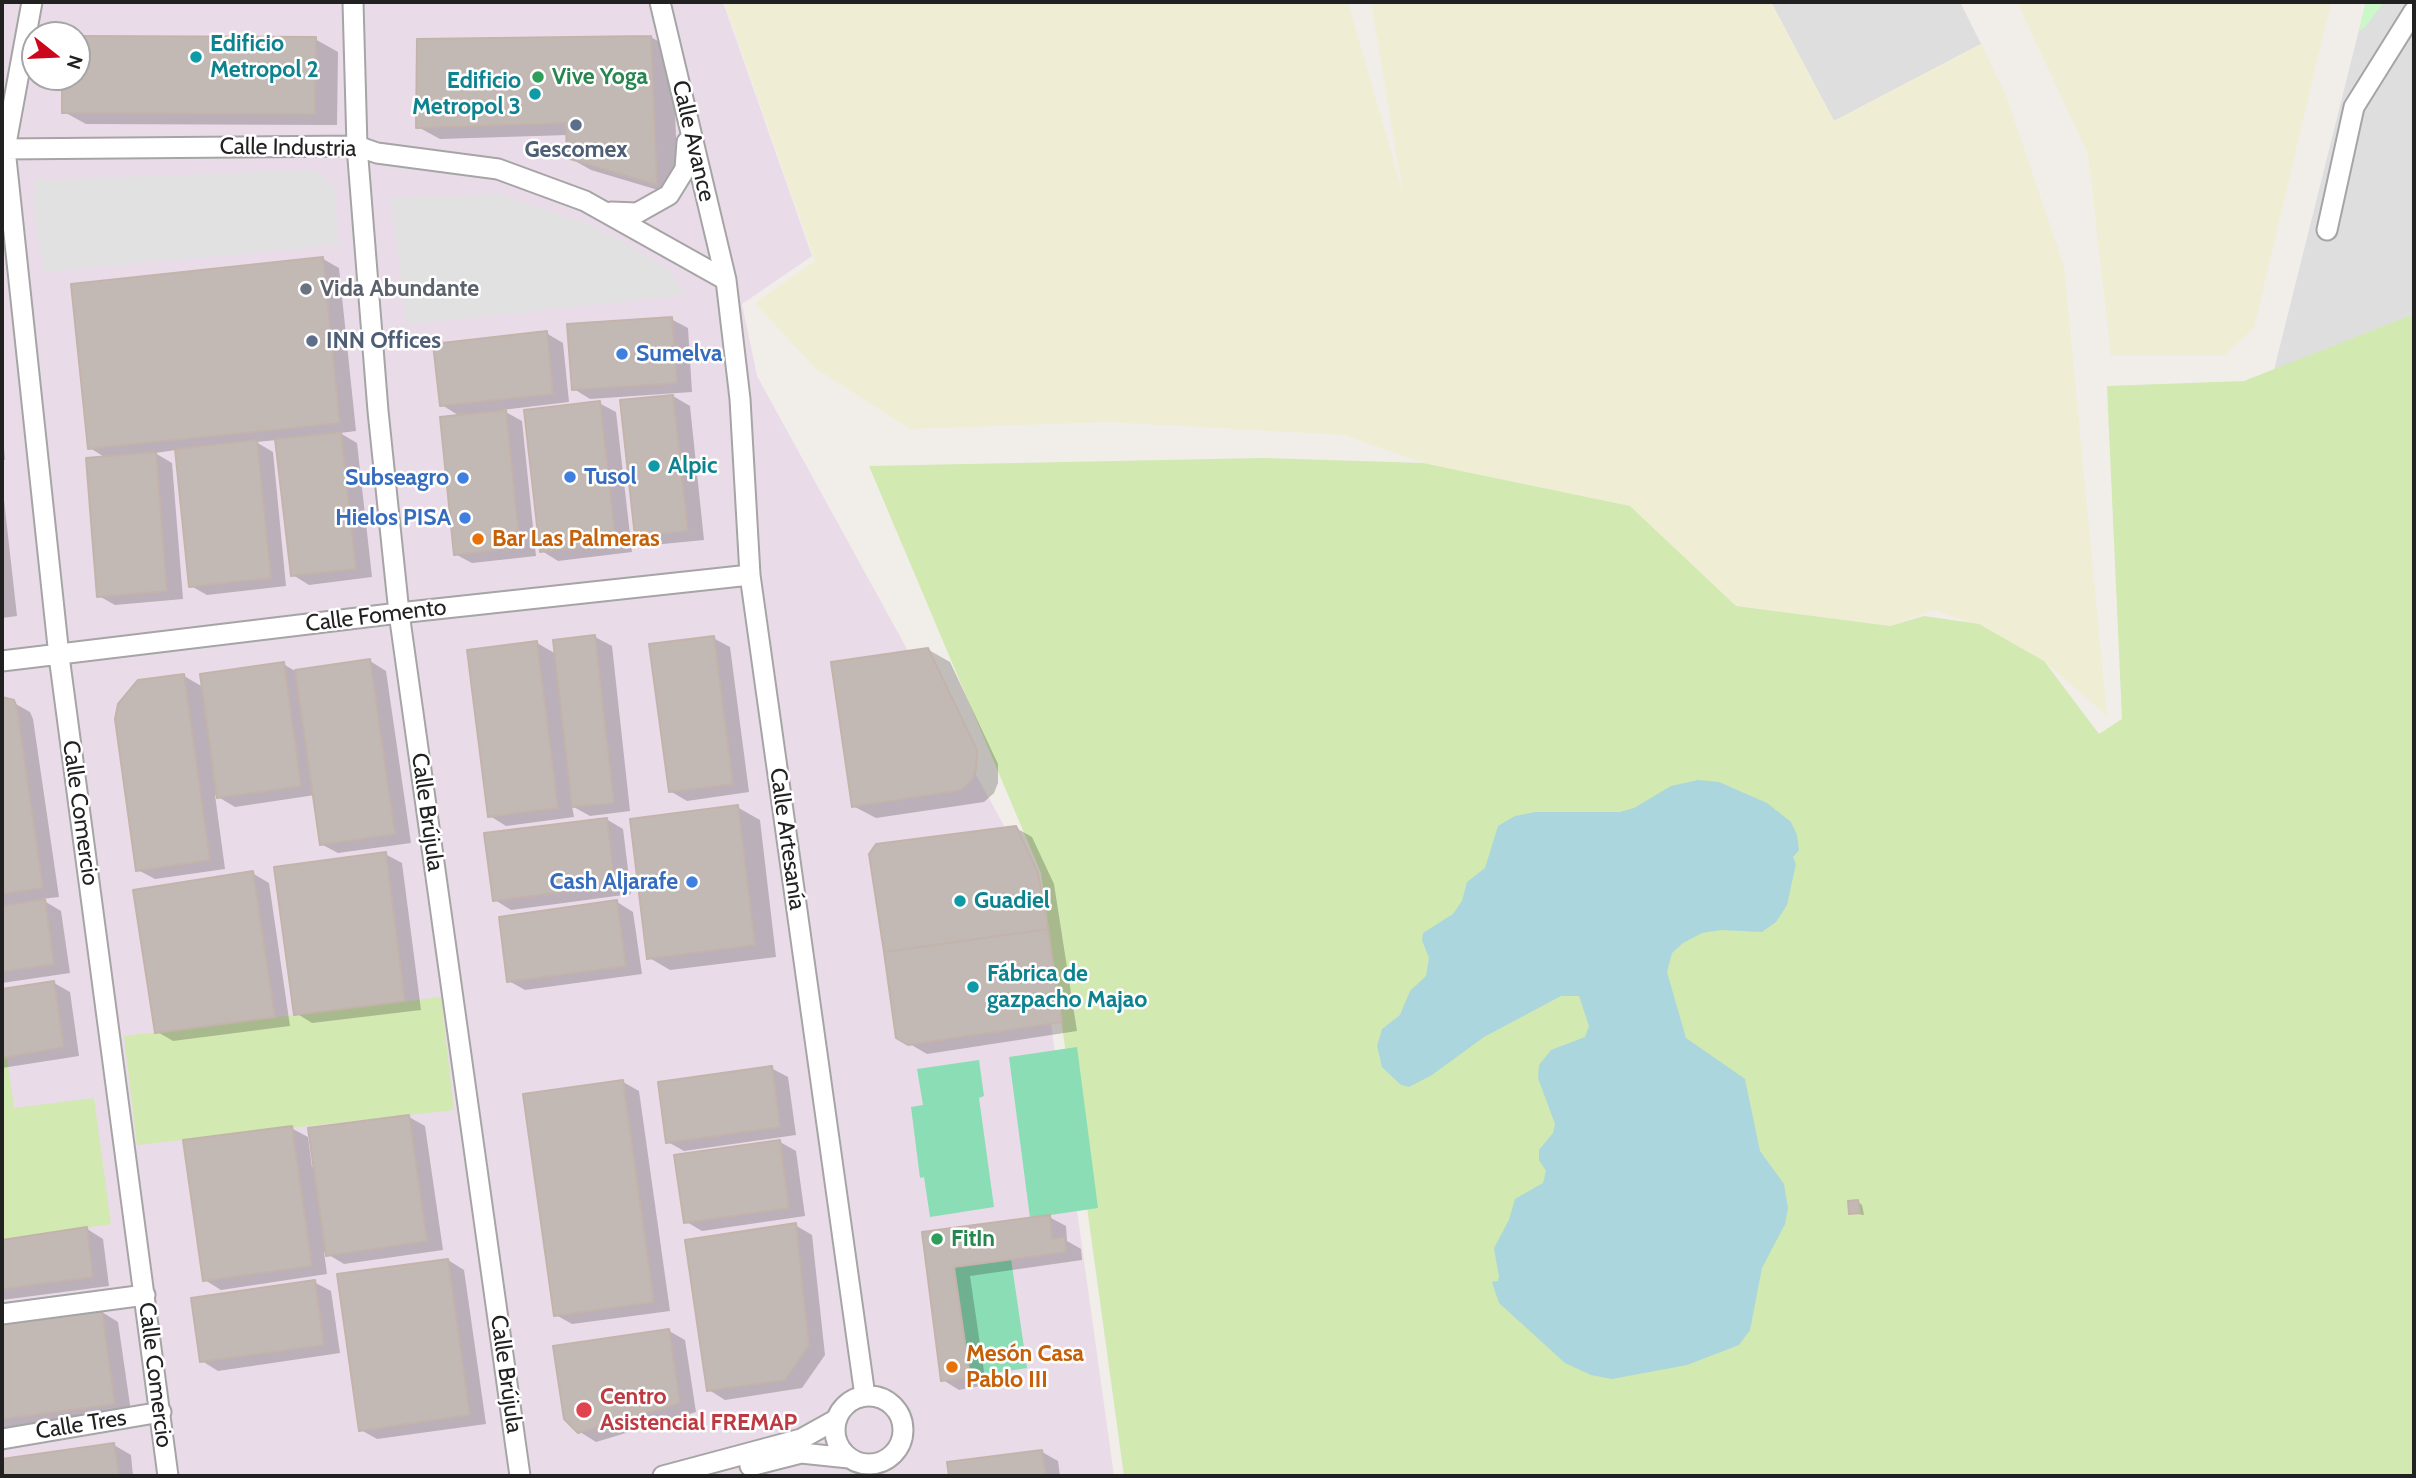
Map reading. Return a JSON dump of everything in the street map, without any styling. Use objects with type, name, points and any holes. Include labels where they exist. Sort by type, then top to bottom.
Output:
[{"type":"street","name":"Calle Comercio","points":[[33,2],[3,149],[59,656],[169,1476]]},
{"type":"street","points":[[353,2],[356,146]]},
{"type":"street","name":"Calle Avance","points":[[660,2],[726,280]]},
{"type":"street","points":[[2327,230],[2354,107],[2414,11]]},
{"type":"street","name":"Calle Industria","points":[[606,212],[638,213],[668,195],[685,169],[689,124]]},
{"type":"street","name":"Calle Industria","points":[[3,149],[356,146],[377,153],[498,169],[585,201],[726,280]]},
{"type":"street","name":"Calle Brújula","points":[[356,146],[378,411],[399,613],[520,1476]]},
{"type":"street","name":"Calle Artesanía","points":[[726,280],[740,399],[750,575],[865,1396]]},
{"type":"street","name":"Calle Fomento","points":[[2,661],[399,613],[750,575]]},
{"type":"street","points":[[2,1314],[145,1295]]},
{"type":"street","points":[[708,1476],[801,1453],[849,1458],[878,1470],[900,1444],[901,1419],[887,1401],[865,1396],[847,1403],[837,1419],[836,1440],[849,1458]]},
{"type":"street","name":"Calle Tres","points":[[2,1438],[161,1412]]},
{"type":"street","points":[[663,1476],[801,1438],[837,1419]]},
{"type":"shaded area","points":[[2,2],[723,2],[812,256],[742,304],[757,376],[1030,873],[1114,1476],[2,1476]]},
{"type":"shaded area","points":[[1771,2],[1960,2],[1981,44],[1834,121]]},
{"type":"shaded area","points":[[2366,2],[2414,2],[2414,314],[2274,370]]},
{"type":"shaded area","points":[[313,170],[334,185],[339,245],[44,272],[34,212],[35,180]]},
{"type":"shaded area","points":[[499,194],[594,226],[667,267],[686,295],[407,325],[390,197]]},
{"type":"green space","points":[[724,2],[1348,2],[1403,193],[1371,2],[1771,2],[1834,121],[1981,44],[2006,95],[2064,266],[2107,716],[2044,661],[1986,628],[1933,610],[1890,626],[1736,606],[1630,506],[1423,463],[1344,435],[1108,422],[910,429],[815,368],[755,303],[815,261]]},
{"type":"green space","points":[[2017,2],[2331,2],[2254,328],[2224,356],[2111,356],[2088,154]]},
{"type":"green space","points":[[2366,2],[2384,2],[2359,31]]},
{"type":"green space","points":[[2414,314],[2414,1476],[1124,1476],[1041,873],[869,466],[1263,458],[1423,463],[1630,506],[1736,606],[1890,626],[1924,616],[1979,624],[2044,661],[2099,734],[2122,719],[2107,386],[2244,381]]},
{"type":"green space","points":[[441,997],[454,1110],[137,1145],[124,1036]]},
{"type":"green space","points":[[1077,1047],[1098,1208],[1030,1218],[1009,1057]]},
{"type":"green space","points":[[7,1057],[14,1108],[94,1098],[111,1224],[2,1240],[2,1058]]},
{"type":"green space","points":[[979,1060],[984,1096],[979,1098],[994,1207],[930,1217],[924,1177],[920,1178],[911,1107],[923,1105],[917,1069]]},
{"type":"green space","points":[[1011,1259],[1027,1368],[970,1377],[954,1267]]},
{"type":"water","points":[[1698,780],[1719,782],[1767,803],[1791,822],[1797,835],[1799,850],[1793,857],[1796,864],[1787,905],[1776,922],[1762,932],[1721,930],[1702,933],[1683,943],[1672,953],[1667,972],[1686,1038],[1745,1079],[1760,1151],[1784,1184],[1788,1208],[1785,1224],[1762,1268],[1750,1330],[1739,1345],[1687,1365],[1612,1379],[1591,1375],[1565,1363],[1499,1303],[1492,1282],[1498,1281],[1499,1277],[1494,1248],[1509,1220],[1515,1199],[1543,1183],[1546,1171],[1539,1160],[1539,1150],[1553,1133],[1555,1124],[1538,1078],[1539,1065],[1551,1050],[1585,1037],[1589,1026],[1579,996],[1561,996],[1484,1037],[1432,1075],[1409,1087],[1401,1085],[1382,1067],[1377,1046],[1382,1029],[1400,1015],[1410,991],[1426,976],[1429,958],[1422,940],[1423,933],[1453,914],[1462,901],[1467,882],[1485,868],[1498,826],[1515,816],[1535,812],[1620,812],[1634,808],[1671,786]]},
{"type":"building","name":"Edificio Metropol 2","points":[[91,36],[316,37],[315,114],[62,113],[62,91],[91,91]]},
{"type":"building","name":"Edificio Metropol 3","points":[[651,36],[657,185],[567,158],[566,123],[416,128],[417,39]]},
{"type":"building","points":[[323,257],[340,423],[88,449],[71,284]]},
{"type":"building","name":"Sumelva","points":[[672,317],[677,383],[572,390],[567,324]]},
{"type":"building","points":[[547,331],[553,394],[440,406],[433,344]]},
{"type":"building","name":"Alpic","points":[[673,395],[688,531],[635,537],[620,400]]},
{"type":"building","name":"Tusol","points":[[600,401],[616,543],[540,552],[524,410]]},
{"type":"building","points":[[506,410],[520,547],[454,555],[440,417]]},
{"type":"building","points":[[341,432],[356,569],[291,576],[275,439]]},
{"type":"building","points":[[257,440],[271,578],[189,587],[175,449]]},
{"type":"building","points":[[156,452],[167,591],[97,597],[86,458]]},
{"type":"building","points":[[595,635],[614,803],[572,807],[553,640]]},
{"type":"building","points":[[714,636],[733,784],[669,792],[649,644]]},
{"type":"building","points":[[537,641],[558,808],[488,817],[467,650]]},
{"type":"building","points":[[928,648],[977,750],[976,770],[972,780],[961,790],[852,807],[831,662]]},
{"type":"building","points":[[370,659],[395,834],[320,845],[295,670]]},
{"type":"building","points":[[284,662],[301,786],[217,798],[200,674]]},
{"type":"building","points":[[184,674],[210,860],[136,871],[115,719],[118,704],[138,680]]},
{"type":"building","points":[[2,697],[14,700],[17,708],[43,888],[2,894]]},
{"type":"building","name":"Cash Aljarafe","points":[[738,805],[755,945],[647,959],[630,819]]},
{"type":"building","points":[[607,818],[615,885],[493,901],[484,833]]},
{"type":"building","name":"Guadiel","points":[[1016,826],[1038,873],[1048,929],[884,952],[869,854],[876,844]]},
{"type":"building","points":[[386,852],[405,1001],[294,1015],[274,867]]},
{"type":"building","points":[[253,871],[275,1017],[155,1033],[133,890]]},
{"type":"building","points":[[45,899],[54,964],[2,972],[2,906]]},
{"type":"building","points":[[617,900],[626,966],[507,982],[499,917]]},
{"type":"building","name":"Fábrica de gazpacho Majao","points":[[1048,929],[1062,1022],[908,1045],[896,1038],[884,952]]},
{"type":"building","points":[[54,981],[64,1047],[2,1058],[2,989]]},
{"type":"building","points":[[772,1066],[780,1127],[666,1143],[658,1082]]},
{"type":"building","points":[[623,1080],[654,1302],[554,1316],[523,1094]]},
{"type":"building","points":[[409,1115],[427,1241],[326,1256],[308,1128]]},
{"type":"building","points":[[292,1126],[312,1266],[203,1281],[183,1140]]},
{"type":"building","points":[[780,1140],[789,1208],[684,1223],[674,1155]]},
{"type":"building","points":[[1858,1200],[1860,1213],[1849,1214],[1848,1201]]},
{"type":"building","points":[[1050,1215],[1052,1239],[1065,1237],[1066,1252],[954,1267],[970,1377],[941,1381],[922,1232]]},
{"type":"building","points":[[796,1223],[809,1345],[785,1380],[707,1391],[685,1240]]},
{"type":"building","points":[[87,1227],[93,1277],[2,1289],[2,1240]]},
{"type":"building","points":[[448,1259],[470,1415],[359,1431],[337,1274]]},
{"type":"building","points":[[315,1280],[324,1345],[200,1362],[191,1298]]},
{"type":"building","points":[[102,1311],[115,1404],[2,1419],[2,1324]]},
{"type":"building","points":[[669,1329],[680,1403],[578,1433],[564,1419],[553,1346]]},
{"type":"building","points":[[114,1443],[119,1476],[2,1476],[2,1459]]},
{"type":"building","points":[[1042,1450],[1046,1476],[949,1476],[947,1462]]},
{"type":"place","name":"Edificio Metropol 2","points":[[196,57]]},
{"type":"place","name":"Vive Yoga","points":[[538,77]]},
{"type":"place","name":"Edificio Metropol 3","points":[[535,94]]},
{"type":"place","name":"Gescomex","points":[[576,125]]},
{"type":"place","name":"Vida Abundante","points":[[306,289]]},
{"type":"place","name":"INN Offices","points":[[312,341]]},
{"type":"place","name":"Sumelva","points":[[622,354]]},
{"type":"place","name":"Alpic","points":[[654,466]]},
{"type":"place","name":"Tusol","points":[[570,477]]},
{"type":"place","name":"Subseagro","points":[[463,478]]},
{"type":"place","name":"Hielos PISA","points":[[465,518]]},
{"type":"place","name":"Bar Las Palmeras","points":[[478,539]]},
{"type":"place","name":"Cash Aljarafe","points":[[692,882]]},
{"type":"place","name":"Guadiel","points":[[960,901]]},
{"type":"place","name":"Fábrica de gazpacho Majao","points":[[973,987]]},
{"type":"place","name":"FitIn","points":[[937,1239]]},
{"type":"place","name":"Mesón Casa Pablo III","points":[[952,1367]]},
{"type":"place","name":"Centro Asistencial FREMAP","points":[[584,1410]]}]
